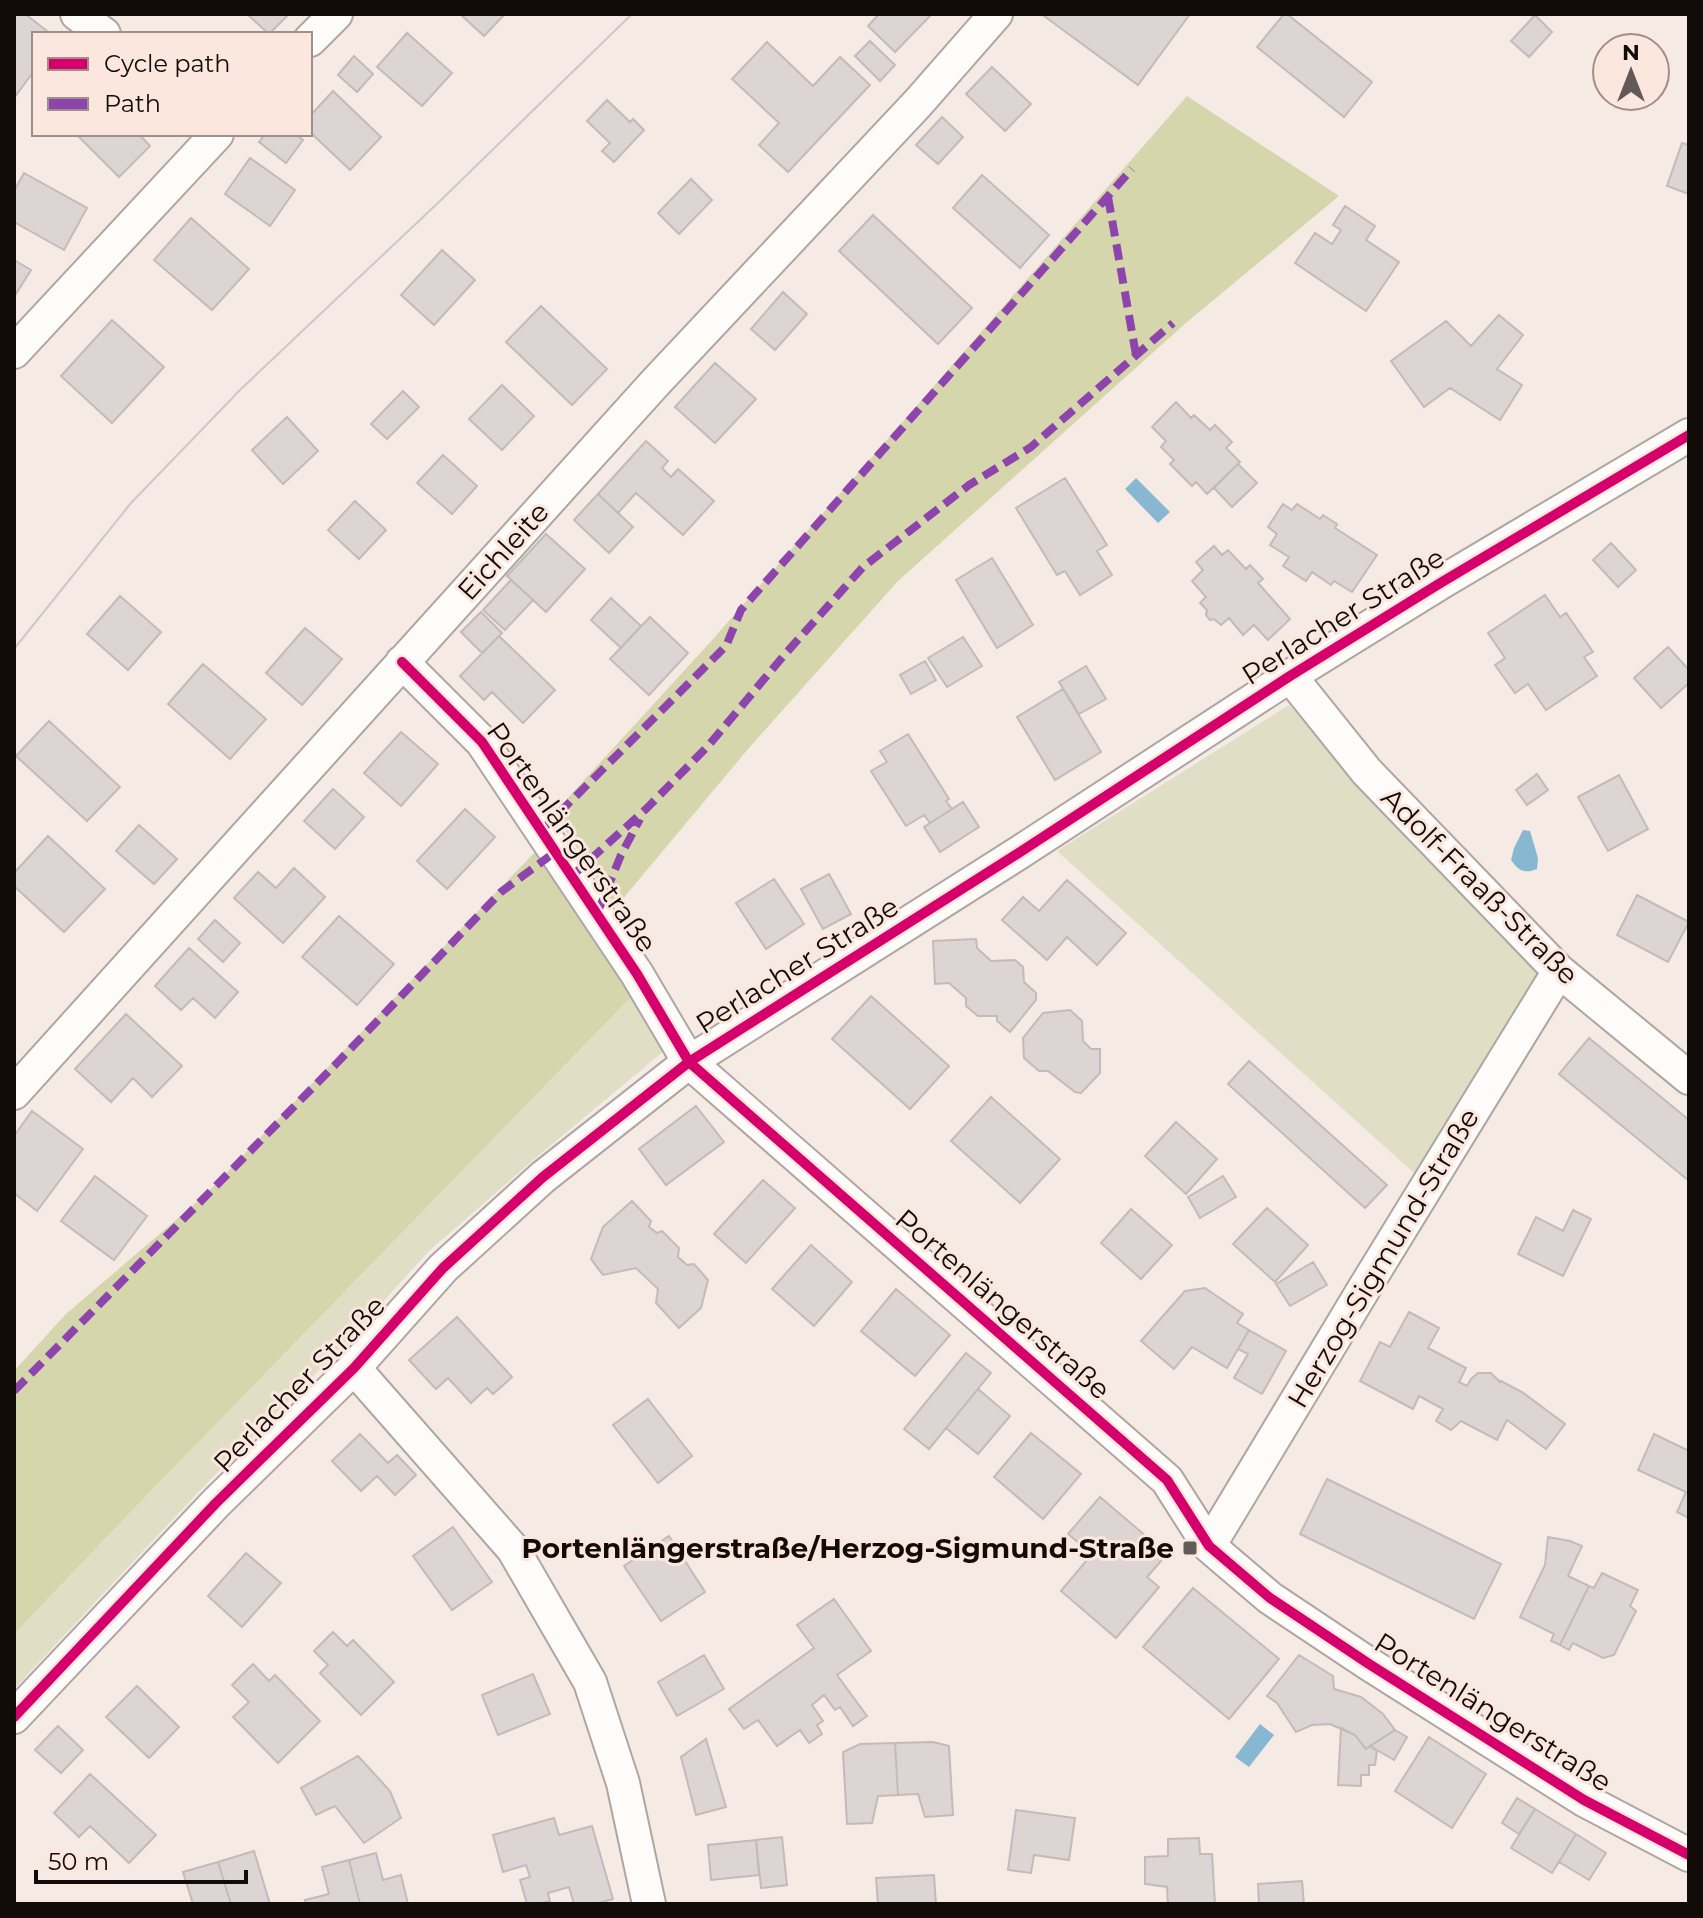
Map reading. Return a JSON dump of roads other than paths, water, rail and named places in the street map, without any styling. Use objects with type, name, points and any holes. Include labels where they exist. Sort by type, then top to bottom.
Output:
[{"type":"street","points":[[77,14],[101,32]]},
{"type":"street","points":[[312,38],[336,14]]},
{"type":"street","name":"Eichleite","points":[[14,1093],[655,383],[918,103],[996,14]]},
{"type":"street","points":[[14,352],[215,136]]},
{"type":"street","name":"Perlacher Straße","points":[[14,1717],[216,1503],[354,1368],[454,1258],[543,1177],[689,1062],[1290,676],[1689,435]]},
{"type":"street","name":"Portenlängerstraße","points":[[402,662],[482,742],[637,974],[689,1062],[1167,1480],[1209,1546],[1270,1598],[1369,1664],[1584,1800],[1689,1855]]},
{"type":"street","name":"Adolf-Fraaß-Straße","points":[[1290,676],[1367,772],[1559,971],[1686,1072]]},
{"type":"street","name":"Herzog-Sigmund-Straße","points":[[1209,1546],[1559,971]]},
{"type":"street","points":[[354,1368],[513,1549],[590,1682],[623,1783],[649,1904]]},
{"type":"water","points":[[1136,478],[1170,512],[1158,523],[1125,489]]},
{"type":"water","points":[[1523,830],[1530,831],[1538,858],[1537,869],[1529,871],[1519,869],[1511,860]]},
{"type":"water","points":[[1260,1724],[1274,1735],[1249,1767],[1235,1757]]},
{"type":"tram line","points":[[14,649],[131,503],[241,389],[632,14]]},
{"type":"place","name":"Portenlängerstraße/Herzog-Sigmund-Straße","points":[[1190,1548]]}]
